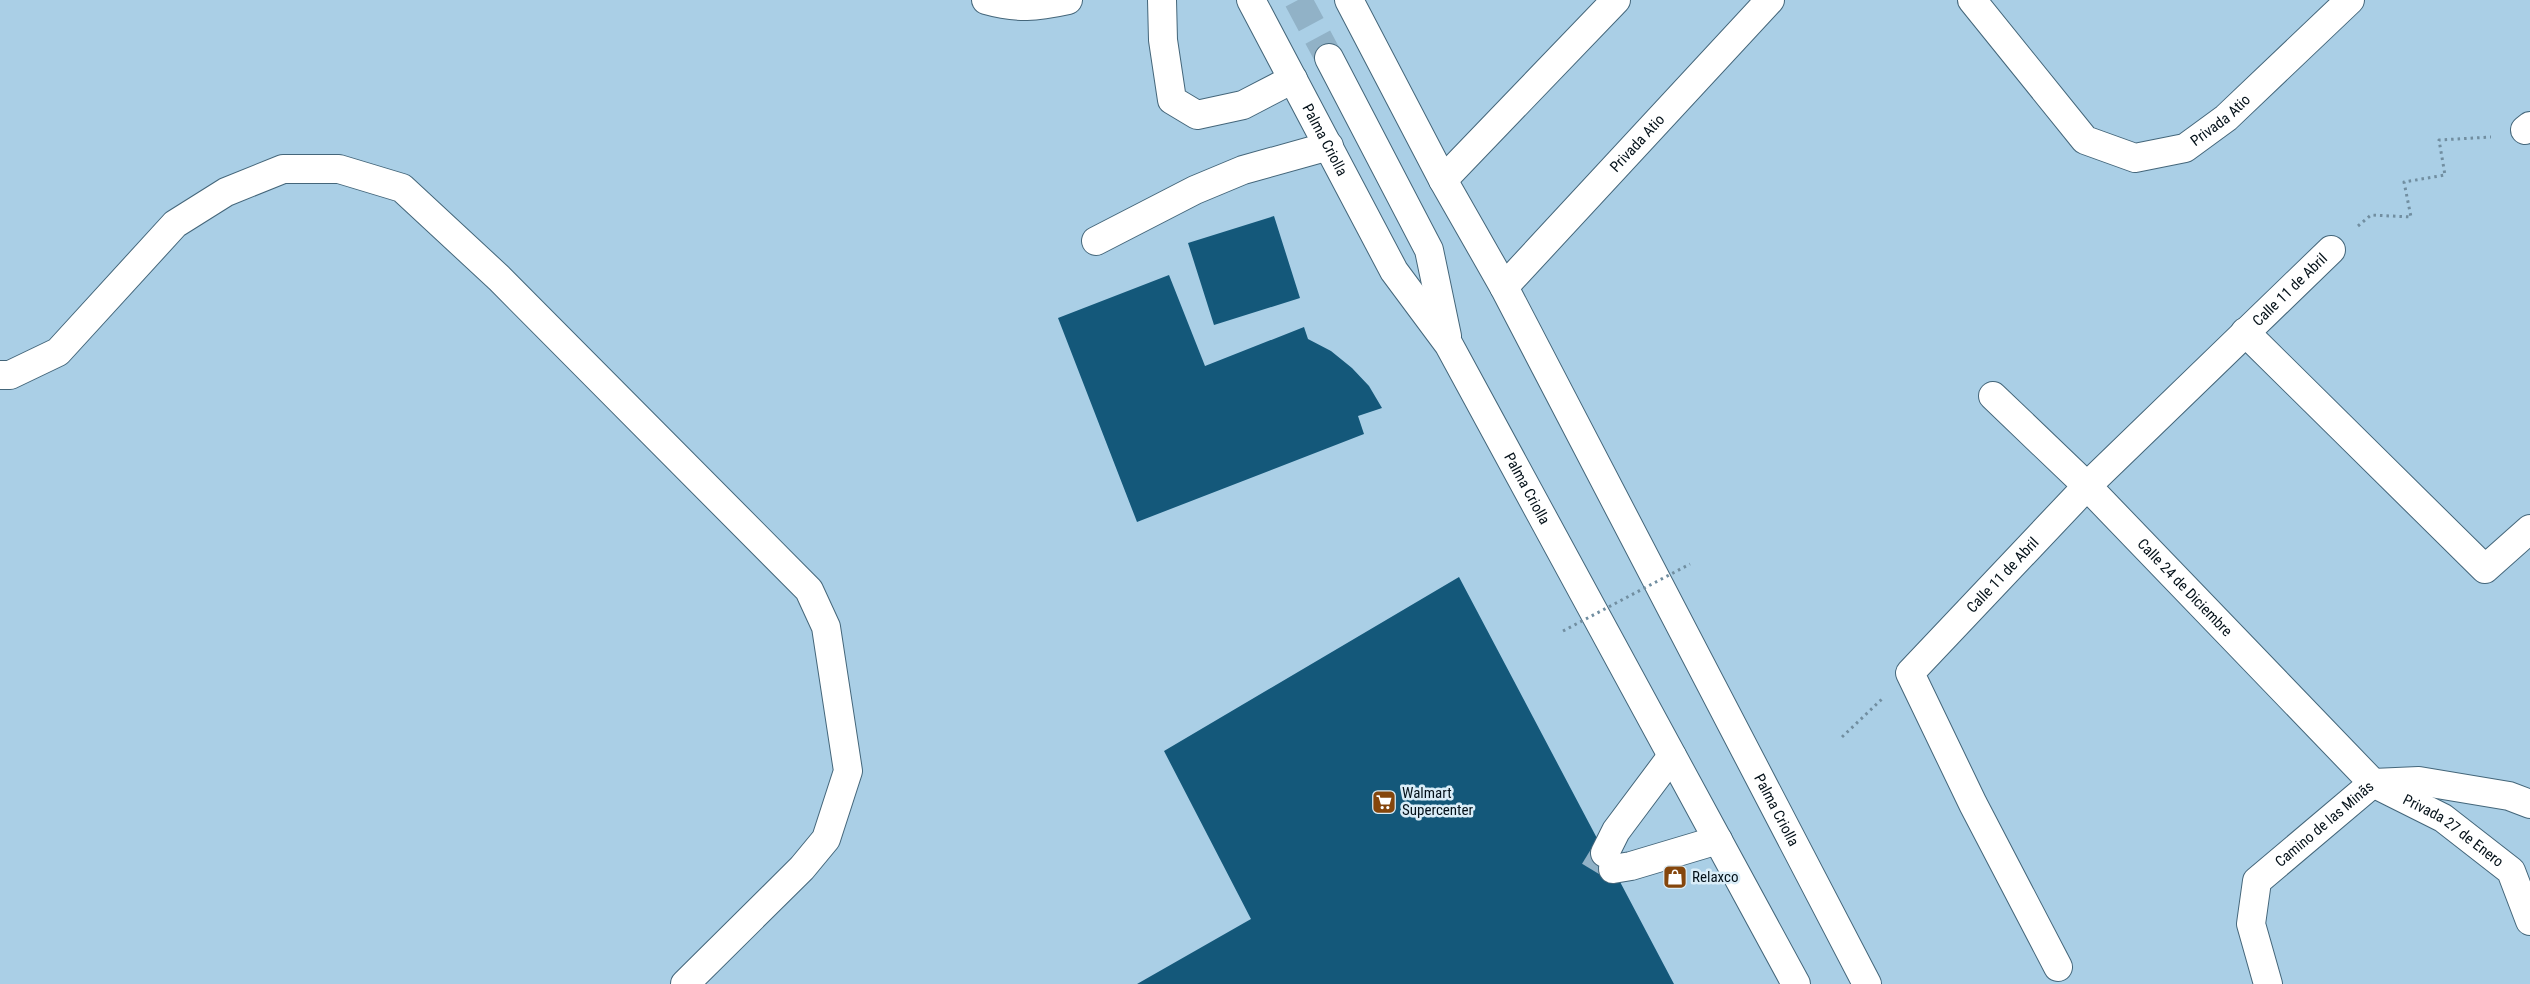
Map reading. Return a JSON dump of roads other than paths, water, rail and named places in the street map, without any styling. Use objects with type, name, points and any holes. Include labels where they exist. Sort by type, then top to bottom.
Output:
[{"type":"main road","points":[[986,0],[1005,5],[1037,7],[1068,0]]},
{"type":"main road","points":[[1162,0],[1163,40],[1172,100],[1197,115],[1242,105],[1293,79]]},
{"type":"main road","name":"Palma Criolla","points":[[1251,0],[1394,271],[1449,345],[1796,984]]},
{"type":"main road","name":"Palma Criolla","points":[[1349,0],[1443,180],[1504,287],[1867,984]]},
{"type":"main road","points":[[1443,180],[1616,0]]},
{"type":"main road","name":"Privada Atio","points":[[1504,287],[1770,0]]},
{"type":"main road","name":"Privada Atio","points":[[1972,0],[2085,140],[2134,158],[2185,148],[2226,118],[2350,0]]},
{"type":"main road","points":[[1329,58],[1429,250],[1449,345]]},
{"type":"main road","points":[[1096,241],[1195,190],[1243,170],[1328,146]]},
{"type":"main road","points":[[0,375],[10,375],[58,352],[175,224],[226,192],[283,169],[338,169],[402,188],[506,285],[809,590],[826,627],[848,771],[826,839],[802,868],[685,984]]},
{"type":"main road","name":"Calle 11 de Abril","points":[[2058,967],[1973,804],[1910,673],[2087,486],[2331,250]]},
{"type":"main road","points":[[2246,332],[2485,569],[2530,529]]},
{"type":"main road","name":"Calle 24 de Diciembre","points":[[1993,396],[2087,486],[2373,783]]},
{"type":"main road","points":[[1672,756],[1616,831],[1609,861],[1631,866],[1718,840]]},
{"type":"main road","name":"Camino de las Minãs","points":[[2268,984],[2250,924],[2257,881],[2373,783],[2419,781],[2509,796],[2530,804]]},
{"type":"main road","name":"Privada 27 de Enero","points":[[2373,783],[2443,818],[2511,872],[2530,921]]},
{"type":"tunnel","points":[[1298,0],[1329,58]]},
{"type":"tunnel","points":[[1594,871],[1605,853]]},
{"type":"place","name":"Walmart Supercenter","points":[[1384,802]]},
{"type":"place","name":"Relaxco","points":[[1675,877]]}]
